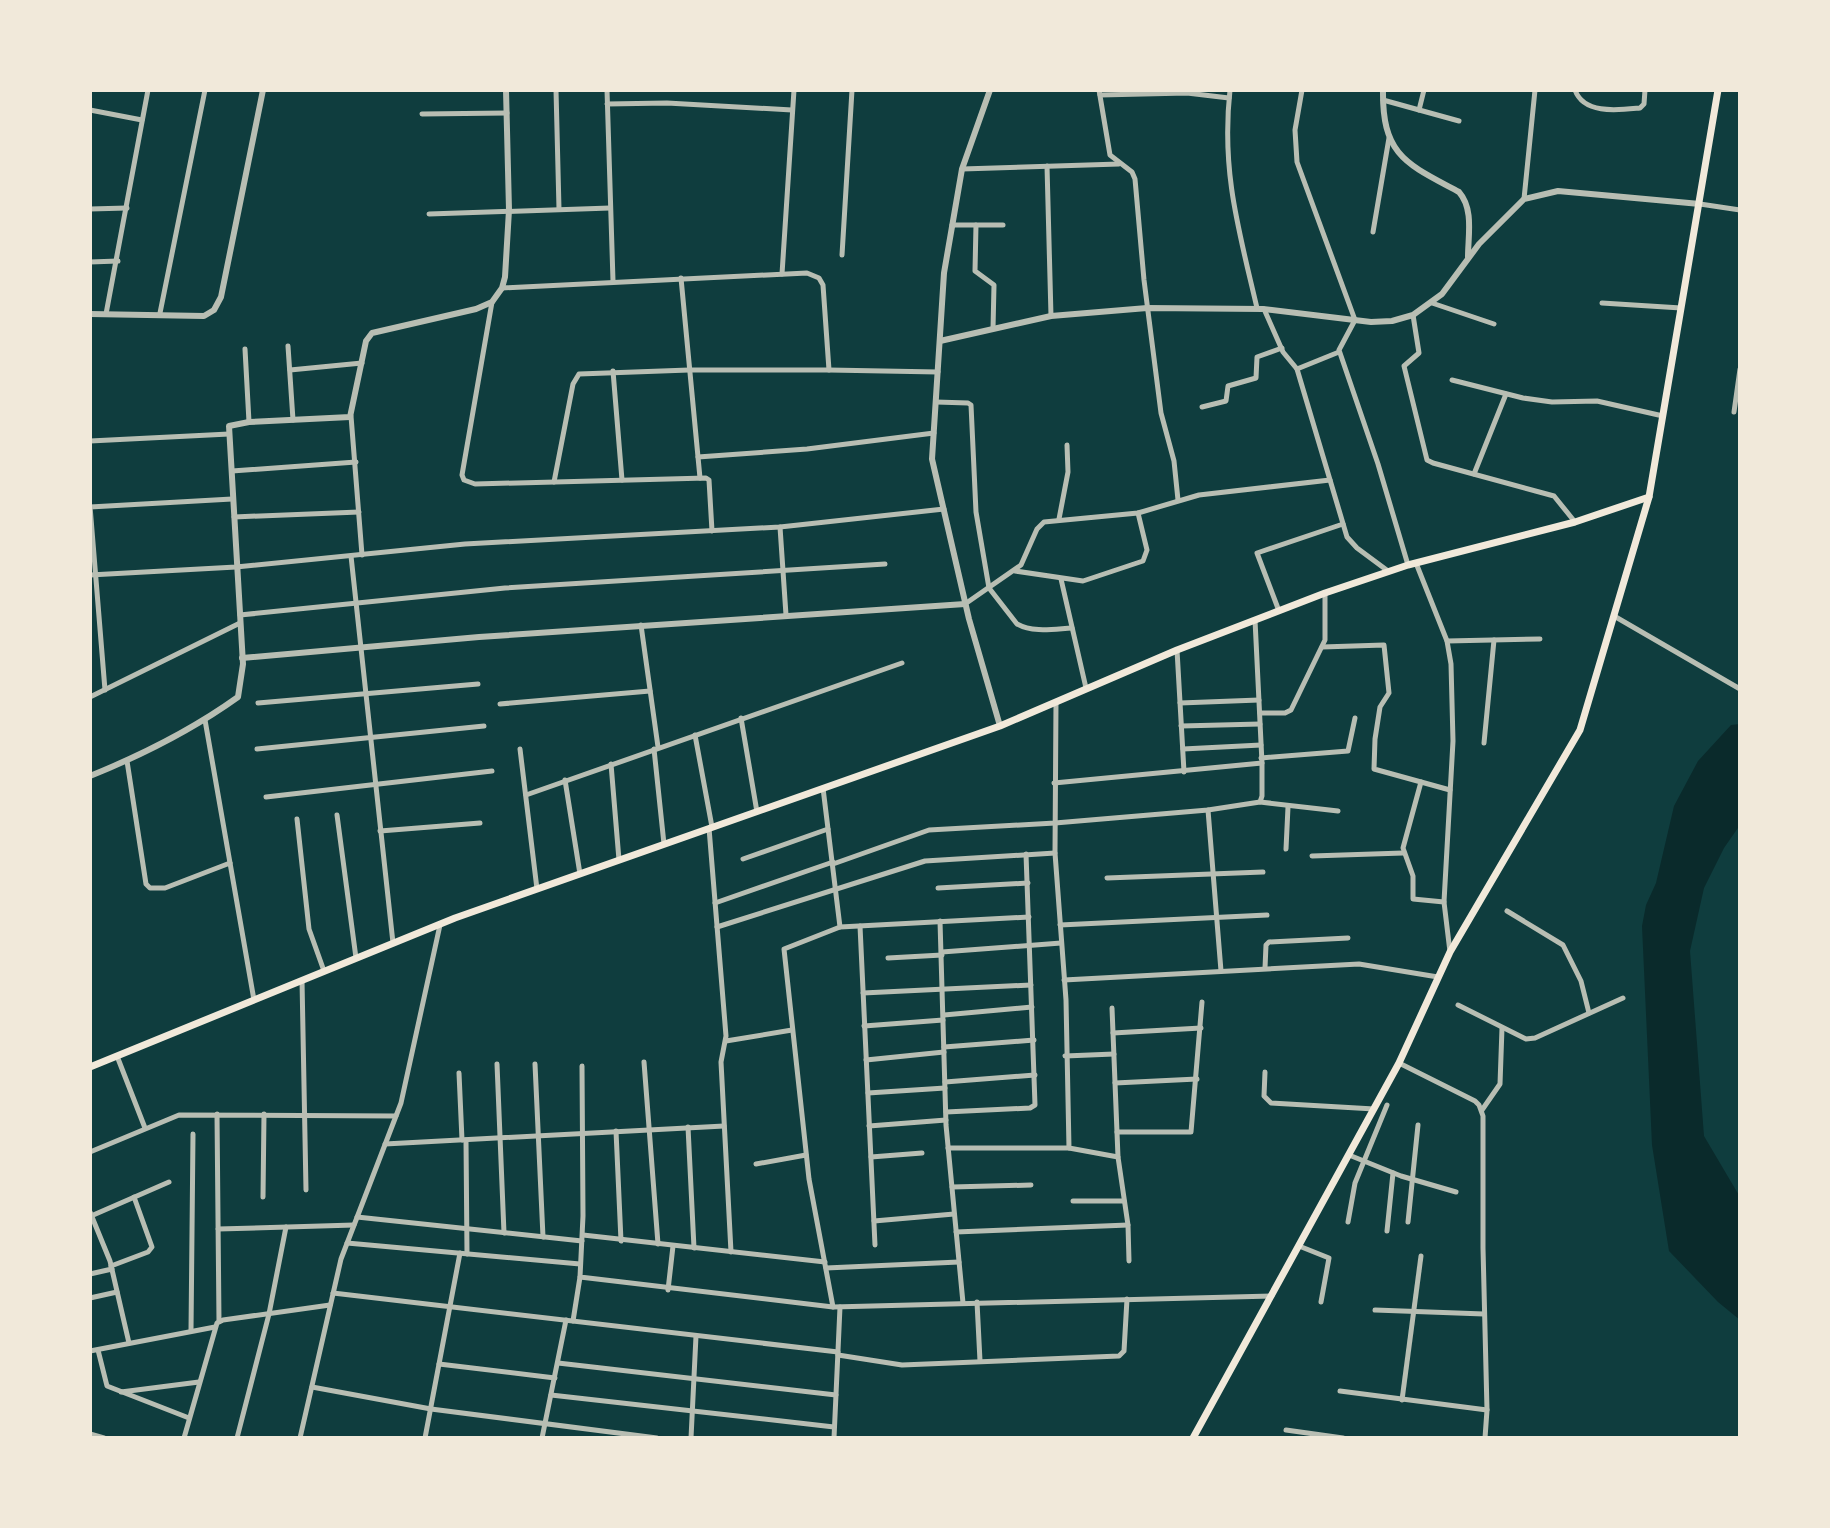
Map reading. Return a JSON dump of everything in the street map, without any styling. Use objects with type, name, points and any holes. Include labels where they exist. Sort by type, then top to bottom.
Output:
[{"type":"main road","points":[[1193,1438],[1399,1063],[1450,952],[1580,730],[1649,497],[1718,90]]},
{"type":"main road","points":[[90,1067],[441,924],[1000,726],[1177,650],[1325,593],[1388,571],[1575,522],[1649,497]]},
{"type":"street","points":[[106,314],[148,90]]},
{"type":"street","points":[[160,313],[205,90]]},
{"type":"street","points":[[90,314],[204,316],[218,305],[263,90]]},
{"type":"street","points":[[506,90],[509,210],[502,288],[492,302],[462,475],[464,480],[475,484],[700,478],[709,480],[712,531]]},
{"type":"street","points":[[556,90],[559,209]]},
{"type":"street","points":[[607,90],[613,281]]},
{"type":"street","points":[[782,274],[794,90]]},
{"type":"street","points":[[842,255],[852,90]]},
{"type":"street","points":[[990,90],[962,169],[944,273],[932,459],[965,604],[1000,726]]},
{"type":"street","points":[[1230,90],[1227,133],[1230,190],[1260,308],[1297,369],[1351,543],[1388,571]]},
{"type":"street","points":[[1302,90],[1295,130],[1297,162],[1355,320]]},
{"type":"street","points":[[1373,232],[1389,137],[1383,90]]},
{"type":"street","points":[[1419,110],[1424,90]]},
{"type":"street","points":[[1524,199],[1535,90]]},
{"type":"street","points":[[1575,90],[1578,97],[1608,111],[1640,108],[1644,104],[1645,90]]},
{"type":"street","points":[[1178,500],[1174,461],[1161,413],[1135,179],[1132,172],[1110,155],[1099,92],[1187,93],[1229,98]]},
{"type":"street","points":[[1383,100],[1459,121]]},
{"type":"street","points":[[607,104],[693,104],[792,110]]},
{"type":"street","points":[[90,110],[142,120]]},
{"type":"street","points":[[422,114],[507,113]]},
{"type":"street","points":[[1389,137],[1401,158],[1459,192],[1465,199],[1468,257]]},
{"type":"street","points":[[962,169],[1120,164]]},
{"type":"street","points":[[1047,166],[1051,316]]},
{"type":"street","points":[[940,341],[1051,316],[1147,308],[1260,308],[1382,323],[1413,315],[1432,303],[1468,257],[1524,199],[1558,191],[1740,210]]},
{"type":"street","points":[[90,209],[127,208]]},
{"type":"street","points":[[429,214],[610,208]]},
{"type":"street","points":[[952,225],[1003,225]]},
{"type":"street","points":[[976,225],[975,271],[978,276],[993,282],[993,329]]},
{"type":"street","points":[[90,262],[118,261]]},
{"type":"street","points":[[502,288],[813,274],[823,285],[829,370]]},
{"type":"street","points":[[681,278],[700,478]]},
{"type":"street","points":[[362,555],[351,416],[366,341],[372,333],[461,314],[492,302]]},
{"type":"street","points":[[1432,303],[1494,324]]},
{"type":"street","points":[[1602,303],[1682,308]]},
{"type":"street","points":[[1413,315],[1419,353],[1404,366],[1425,457],[1433,463],[1554,496],[1575,522]]},
{"type":"street","points":[[1355,320],[1339,352],[1412,564],[1447,641],[1452,679],[1444,902],[1450,952]]},
{"type":"street","points":[[288,346],[293,420]]},
{"type":"street","points":[[1202,407],[1226,401],[1228,386],[1256,378],[1257,357],[1282,348]]},
{"type":"street","points":[[245,349],[249,422]]},
{"type":"street","points":[[1297,369],[1339,352]]},
{"type":"street","points":[[290,370],[362,363]]},
{"type":"street","points":[[1734,412],[1738,402],[1740,369]]},
{"type":"street","points":[[613,371],[622,480]]},
{"type":"street","points":[[554,482],[575,379],[586,372],[938,372]]},
{"type":"street","points":[[1452,380],[1544,401],[1597,401],[1663,416]]},
{"type":"street","points":[[1474,474],[1506,394]]},
{"type":"street","points":[[936,402],[971,405],[976,512],[989,588],[1023,628],[1072,628]]},
{"type":"street","points":[[90,776],[127,761],[205,720],[238,697],[242,658],[230,425],[351,416]]},
{"type":"street","points":[[698,457],[807,449],[934,433]]},
{"type":"street","points":[[90,441],[229,434]]},
{"type":"street","points":[[1059,519],[1068,472],[1067,445]]},
{"type":"street","points":[[231,471],[356,462]]},
{"type":"street","points":[[242,658],[641,625],[965,604],[1014,571],[1025,559],[1039,525],[1050,520],[1138,513],[1199,495],[1330,480]]},
{"type":"street","points":[[105,690],[93,575],[90,507],[232,499]]},
{"type":"street","points":[[93,575],[236,567],[465,544],[780,527],[944,509]]},
{"type":"street","points":[[233,517],[359,512]]},
{"type":"street","points":[[1014,571],[1083,581],[1143,561],[1147,550],[1138,513]]},
{"type":"street","points":[[1279,611],[1257,553],[1343,524]]},
{"type":"street","points":[[780,527],[786,615]]},
{"type":"street","points":[[351,556],[393,943]]},
{"type":"street","points":[[90,697],[240,619],[356,603],[505,588],[885,564]]},
{"type":"street","points":[[1061,579],[1086,688]]},
{"type":"street","points":[[1260,713],[1290,711],[1322,647],[1326,632],[1325,593]]},
{"type":"street","points":[[1614,616],[1740,689]]},
{"type":"street","points":[[1255,620],[1262,760],[1260,802]]},
{"type":"street","points":[[641,625],[664,844]]},
{"type":"street","points":[[90,640],[101,639]]},
{"type":"street","points":[[1447,641],[1540,639]]},
{"type":"street","points":[[1484,743],[1494,640]]},
{"type":"street","points":[[1322,647],[1384,645],[1389,693],[1380,707],[1374,769],[1450,790]]},
{"type":"street","points":[[1177,650],[1184,772]]},
{"type":"street","points":[[526,795],[902,663]]},
{"type":"street","points":[[258,703],[478,684]]},
{"type":"street","points":[[500,704],[650,691]]},
{"type":"street","points":[[1180,703],[1259,700]]},
{"type":"street","points":[[1056,701],[1055,853],[1064,980],[1069,1148]]},
{"type":"street","points":[[741,718],[757,812]]},
{"type":"street","points":[[1054,783],[1184,772],[1348,751],[1355,718]]},
{"type":"street","points":[[205,720],[254,1000]]},
{"type":"street","points":[[1181,726],[1260,724]]},
{"type":"street","points":[[257,749],[484,726]]},
{"type":"street","points":[[695,735],[710,828],[726,1041],[721,1057],[731,1252]]},
{"type":"street","points":[[1183,749],[1261,745]]},
{"type":"street","points":[[520,749],[537,889]]},
{"type":"street","points":[[127,761],[146,884],[150,888],[165,888],[230,863]]},
{"type":"street","points":[[611,764],[619,860]]},
{"type":"street","points":[[266,797],[492,771]]},
{"type":"street","points":[[565,780],[580,874]]},
{"type":"street","points":[[1421,782],[1403,853],[1413,876],[1413,899],[1444,902]]},
{"type":"street","points":[[823,788],[840,927]]},
{"type":"street","points":[[715,903],[929,830],[1055,823],[1208,810],[1260,802],[1338,811]]},
{"type":"street","points":[[1286,849],[1288,807]]},
{"type":"street","points":[[1208,810],[1221,971]]},
{"type":"street","points":[[337,815],[356,958]]},
{"type":"street","points":[[297,819],[309,929],[324,971]]},
{"type":"street","points":[[380,831],[480,823]]},
{"type":"street","points":[[743,859],[828,829]]},
{"type":"street","points":[[717,927],[925,861],[1055,853]]},
{"type":"street","points":[[1312,856],[1403,853]]},
{"type":"street","points":[[869,1126],[1033,1107],[1035,1075],[1026,854]]},
{"type":"street","points":[[1107,878],[1263,872]]},
{"type":"street","points":[[938,888],[1028,883]]},
{"type":"street","points":[[1507,911],[1563,945],[1581,981],[1589,1013]]},
{"type":"street","points":[[1060,925],[1267,915]]},
{"type":"street","points":[[834,1438],[837,1307],[825,1265],[807,1155],[784,949],[840,927],[1029,917]]},
{"type":"street","points":[[940,921],[946,1116],[963,1303]]},
{"type":"street","points":[[300,1438],[347,1243],[396,1116],[441,924]]},
{"type":"street","points":[[860,926],[875,1245]]},
{"type":"street","points":[[1265,968],[1266,945],[1269,942],[1348,938]]},
{"type":"street","points":[[888,958],[1061,943]]},
{"type":"street","points":[[1064,980],[1359,964],[1438,977]]},
{"type":"street","points":[[302,980],[306,1190]]},
{"type":"street","points":[[863,993],[1031,985]]},
{"type":"street","points":[[1458,1005],[1526,1039],[1535,1038],[1623,998]]},
{"type":"street","points":[[1117,1132],[1191,1132],[1202,1002]]},
{"type":"street","points":[[864,1026],[1032,1007]]},
{"type":"street","points":[[1112,1008],[1118,1157],[1128,1225],[1129,1261]]},
{"type":"street","points":[[1113,1033],[1201,1028]]},
{"type":"street","points":[[1485,1438],[1482,1110],[1500,1084],[1502,1028]]},
{"type":"street","points":[[726,1041],[793,1030]]},
{"type":"street","points":[[866,1060],[1034,1040]]},
{"type":"street","points":[[1065,1056],[1114,1054]]},
{"type":"street","points":[[117,1056],[145,1128]]},
{"type":"street","points":[[644,1062],[658,1245]]},
{"type":"street","points":[[1399,1063],[1475,1101],[1482,1110]]},
{"type":"street","points":[[497,1064],[504,1233]]},
{"type":"street","points":[[535,1064],[543,1237]]},
{"type":"street","points":[[542,1438],[580,1277],[582,1066]]},
{"type":"street","points":[[1265,1072],[1264,1096],[1271,1103],[1374,1109]]},
{"type":"street","points":[[425,1438],[468,1229],[459,1073]]},
{"type":"street","points":[[868,1093],[1035,1075]]},
{"type":"street","points":[[1115,1083],[1197,1079]]},
{"type":"street","points":[[1348,1222],[1355,1183],[1387,1105]]},
{"type":"street","points":[[184,1438],[217,1324],[217,1114]]},
{"type":"street","points":[[263,1197],[264,1114]]},
{"type":"street","points":[[90,1152],[179,1115],[396,1116]]},
{"type":"street","points":[[1408,1222],[1418,1125]]},
{"type":"street","points":[[385,1144],[724,1126]]},
{"type":"street","points":[[688,1127],[694,1248]]},
{"type":"street","points":[[616,1131],[621,1241]]},
{"type":"street","points":[[191,1331],[193,1134]]},
{"type":"street","points":[[948,1148],[1069,1148],[1118,1157]]},
{"type":"street","points":[[871,1157],[922,1153]]},
{"type":"street","points":[[756,1164],[807,1155]]},
{"type":"street","points":[[1349,1155],[1393,1173],[1456,1192]]},
{"type":"street","points":[[1387,1231],[1393,1173]]},
{"type":"street","points":[[129,1343],[112,1268],[91,1214],[169,1182]]},
{"type":"street","points":[[952,1187],[1031,1185]]},
{"type":"street","points":[[90,1274],[112,1268],[148,1252],[152,1247],[134,1197]]},
{"type":"street","points":[[1073,1201],[1124,1201]]},
{"type":"street","points":[[874,1221],[954,1214]]},
{"type":"street","points":[[357,1217],[543,1237],[694,1248],[825,1265],[959,1262]]},
{"type":"street","points":[[218,1229],[354,1225]]},
{"type":"street","points":[[956,1232],[1128,1225]]},
{"type":"street","points":[[237,1438],[269,1314],[286,1227]]},
{"type":"street","points":[[347,1243],[580,1264]]},
{"type":"street","points":[[668,1290],[673,1246]]},
{"type":"street","points":[[1299,1246],[1329,1258],[1321,1302]]},
{"type":"street","points":[[1402,1400],[1421,1256]]},
{"type":"street","points":[[580,1277],[668,1290],[837,1307],[1272,1296]]},
{"type":"street","points":[[90,1298],[117,1292]]},
{"type":"street","points":[[333,1293],[570,1320],[902,1365],[1122,1355],[1127,1299]]},
{"type":"street","points":[[977,1302],[980,1362]]},
{"type":"street","points":[[90,1351],[269,1314],[330,1305]]},
{"type":"street","points":[[1375,1310],[1484,1314]]},
{"type":"street","points":[[691,1438],[696,1336]]},
{"type":"street","points":[[98,1350],[105,1383],[110,1388],[189,1418]]},
{"type":"street","points":[[558,1363],[836,1395]]},
{"type":"street","points":[[439,1364],[555,1378]]},
{"type":"street","points":[[120,1392],[199,1382]]},
{"type":"street","points":[[312,1387],[431,1409],[657,1438]]},
{"type":"street","points":[[1340,1391],[1487,1410]]},
{"type":"street","points":[[551,1395],[834,1427]]},
{"type":"street","points":[[1286,1430],[1343,1438]]},
{"type":"street","points":[[90,1434],[104,1438]]},
{"type":"water","points":[[1740,724],[1740,825],[1724,848],[1704,888],[1690,951],[1704,1136],[1740,1197],[1740,1320],[1718,1302],[1669,1251],[1652,1145],[1642,926],[1646,905],[1656,883],[1674,806],[1698,761],[1731,725]]}]
